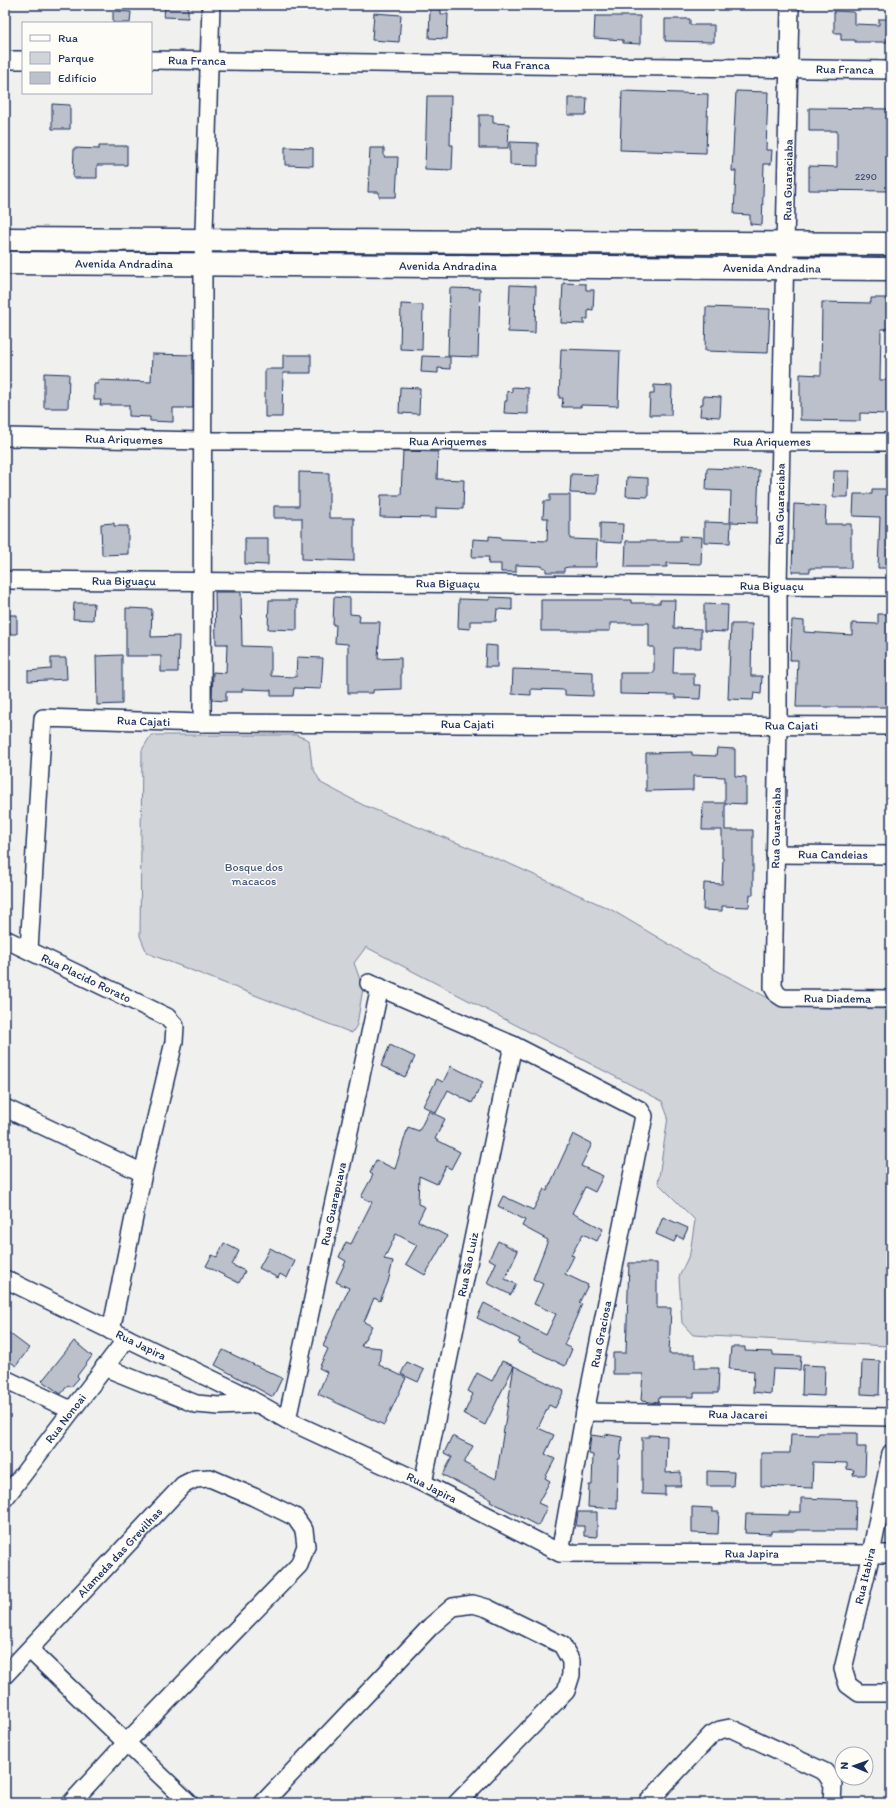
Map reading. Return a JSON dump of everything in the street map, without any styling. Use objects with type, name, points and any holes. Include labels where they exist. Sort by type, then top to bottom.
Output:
[{"type":"main road","name":"Avenida Andradina","points":[[5,239],[891,244]]},
{"type":"main road","name":"Avenida Andradina","points":[[5,263],[891,270]]},
{"type":"street","points":[[202,723],[203,240],[211,5]]},
{"type":"street","name":"Rua Guaraciaba","points":[[783,998],[777,994],[773,987],[778,725],[778,586],[787,243],[790,5]]},
{"type":"street","points":[[5,60],[22,60]]},
{"type":"street","name":"Rua Franca","points":[[152,60],[789,70],[891,70]]},
{"type":"street","name":"Rua Ariquemes","points":[[5,437],[203,441],[891,442]]},
{"type":"street","name":"Rua Biguaçu","points":[[5,580],[891,587]]},
{"type":"street","name":"Rua Cajati","points":[[29,950],[44,718],[202,723],[891,726]]},
{"type":"street","name":"Rua Candeias","points":[[775,854],[891,855]]},
{"type":"street","name":"Rua Placido Rorato","points":[[5,939],[167,1017],[175,1026],[174,1042],[143,1173]]},
{"type":"street","name":"Rua Guarapuava","points":[[288,1420],[374,985],[513,1045]]},
{"type":"street","name":"Rua Diadema","points":[[783,998],[891,999]]},
{"type":"street","name":"Rua Graciosa","points":[[513,1045],[640,1110],[644,1116],[585,1412],[560,1553]]},
{"type":"street","name":"Rua São Luiz","points":[[423,1483],[513,1045]]},
{"type":"street","points":[[5,1108],[143,1173],[112,1331]]},
{"type":"street","name":"Rua Japira","points":[[5,1279],[127,1338],[288,1420],[423,1483],[560,1553],[891,1554]]},
{"type":"street","name":"Rua Nonoai","points":[[5,1498],[127,1338]]},
{"type":"street","points":[[104,1367],[196,1404],[219,1406],[259,1404]]},
{"type":"street","points":[[5,1379],[71,1410]]},
{"type":"street","name":"Rua Jacarei","points":[[585,1412],[891,1417]]},
{"type":"street","name":"Rua Itabira","points":[[891,1453],[871,1554],[843,1669],[848,1685],[859,1693],[891,1693]]},
{"type":"street","name":"Alameda das Grevilhas","points":[[5,1675],[183,1485],[195,1479],[210,1478],[254,1497],[295,1517],[304,1530],[306,1546],[299,1565],[127,1742],[71,1803]]},
{"type":"street","points":[[264,1803],[430,1626],[453,1607],[472,1604],[487,1608],[562,1645],[571,1661],[571,1675],[566,1691],[457,1803]]},
{"type":"street","points":[[30,1650],[189,1803]]},
{"type":"street","points":[[647,1803],[711,1735],[720,1730],[730,1728],[825,1772],[833,1784],[832,1803]]},
{"type":"green space","name":"Bosque dos macacos","points":[[151,735],[296,735],[309,740],[312,766],[321,783],[363,805],[510,864],[610,909],[684,953],[785,1007],[891,1009],[891,1344],[887,1346],[693,1335],[682,1323],[679,1277],[690,1253],[695,1220],[658,1183],[668,1117],[662,1101],[366,947],[354,963],[363,988],[357,1025],[352,1033],[147,953],[140,936],[142,750]]},
{"type":"building","points":[[165,5],[188,5],[188,18],[164,17]]},
{"type":"building","points":[[430,9],[441,10],[441,14],[448,14],[447,39],[429,38]]},
{"type":"building","points":[[113,11],[131,12],[130,22],[113,22]]},
{"type":"building","points":[[834,11],[854,12],[854,24],[879,25],[879,19],[891,19],[891,42],[855,42],[855,40],[841,40],[841,33],[834,33]]},
{"type":"building","points":[[374,13],[401,15],[399,42],[372,40]]},
{"type":"building","points":[[595,16],[640,16],[640,44],[623,43],[623,40],[594,38]]},
{"type":"building","points":[[665,19],[690,19],[690,25],[714,25],[714,42],[665,41]]},
{"type":"building","points":[[622,91],[708,94],[706,153],[620,150]]},
{"type":"building","points":[[736,91],[768,92],[766,150],[772,150],[771,164],[764,164],[762,225],[750,224],[750,215],[734,214],[736,171],[732,171]]},
{"type":"building","points":[[427,96],[451,96],[450,145],[453,145],[452,170],[425,169]]},
{"type":"building","points":[[568,98],[587,98],[586,115],[568,115]]},
{"type":"building","points":[[52,104],[70,105],[70,129],[52,129]]},
{"type":"building","points":[[809,108],[891,109],[891,191],[809,190],[809,166],[837,167],[837,131],[809,131]]},
{"type":"building","points":[[479,115],[493,115],[493,123],[509,124],[508,148],[479,148]]},
{"type":"building","points":[[510,142],[538,143],[538,166],[510,165]]},
{"type":"building","points":[[99,146],[127,146],[127,165],[97,165],[97,178],[73,178],[74,148],[99,149]]},
{"type":"building","points":[[285,147],[313,148],[313,166],[285,165]]},
{"type":"building","points":[[370,148],[384,148],[384,157],[398,157],[396,197],[379,197],[379,192],[368,192]]},
{"type":"building","points":[[563,283],[586,284],[586,290],[594,290],[593,310],[588,309],[588,319],[584,319],[584,324],[561,323]]},
{"type":"building","points":[[510,285],[536,286],[535,333],[508,332]]},
{"type":"building","points":[[450,288],[480,289],[478,357],[448,356]]},
{"type":"building","points":[[871,298],[888,298],[888,302],[891,302],[891,329],[881,329],[880,380],[888,380],[888,414],[860,413],[860,421],[800,420],[800,374],[821,375],[822,302],[871,303]]},
{"type":"building","points":[[401,304],[423,305],[422,350],[400,349]]},
{"type":"building","points":[[706,307],[770,309],[768,353],[705,351]]},
{"type":"building","points":[[561,349],[620,351],[618,406],[581,405],[581,407],[562,407],[563,398],[559,398]]},
{"type":"building","points":[[152,354],[193,355],[193,408],[173,408],[173,422],[150,421],[150,417],[129,416],[129,405],[100,405],[101,400],[94,400],[94,384],[98,384],[98,380],[151,382]]},
{"type":"building","points":[[283,355],[311,355],[311,373],[283,373],[282,417],[265,417],[265,369],[283,369]]},
{"type":"building","points":[[422,356],[450,357],[450,369],[438,368],[438,373],[421,372]]},
{"type":"building","points":[[44,373],[69,374],[68,408],[44,408]]},
{"type":"building","points":[[654,385],[672,386],[671,415],[649,415],[650,394],[654,394]]},
{"type":"building","points":[[400,387],[420,388],[419,414],[399,413]]},
{"type":"building","points":[[512,387],[528,388],[528,414],[504,413],[505,401],[507,401],[507,391],[512,392]]},
{"type":"building","points":[[703,396],[721,397],[720,417],[700,416]]},
{"type":"building","points":[[403,451],[438,452],[437,479],[464,480],[463,509],[436,508],[436,518],[380,517],[381,495],[401,495]]},
{"type":"building","points":[[707,468],[759,470],[757,523],[730,522],[731,491],[706,490]]},
{"type":"building","points":[[834,471],[849,471],[848,497],[833,497]]},
{"type":"building","points":[[299,472],[329,473],[329,518],[354,518],[354,561],[302,559],[302,518],[274,518],[274,506],[299,506]]},
{"type":"building","points":[[571,474],[598,475],[597,494],[570,493]]},
{"type":"building","points":[[627,477],[648,478],[648,497],[626,496]]},
{"type":"building","points":[[872,489],[891,489],[891,568],[878,568],[880,517],[853,516],[854,494],[872,494]]},
{"type":"building","points":[[550,495],[570,495],[570,539],[597,540],[596,567],[569,567],[564,568],[564,572],[546,572],[546,568],[542,566],[516,565],[516,572],[501,572],[501,564],[488,564],[489,557],[472,557],[473,539],[489,540],[489,536],[501,537],[501,539],[547,541],[548,518],[543,518],[544,501],[550,501]]},
{"type":"building","points":[[794,504],[826,506],[825,524],[851,524],[851,568],[810,568],[810,572],[792,572]]},
{"type":"building","points":[[704,522],[731,523],[730,543],[704,542]]},
{"type":"building","points":[[114,523],[114,526],[128,526],[128,554],[102,555],[101,524]]},
{"type":"building","points":[[600,523],[623,524],[622,543],[600,542]]},
{"type":"building","points":[[680,536],[702,537],[701,564],[667,563],[667,567],[625,567],[626,541],[680,541]]},
{"type":"building","points":[[245,538],[268,538],[268,565],[245,564]]},
{"type":"building","points":[[215,592],[241,592],[242,646],[271,647],[271,676],[296,677],[297,657],[323,658],[321,689],[294,688],[293,696],[271,696],[271,690],[242,689],[242,692],[226,692],[226,701],[212,700],[213,672],[226,673],[227,644],[216,644]]},
{"type":"building","points":[[334,597],[350,598],[350,614],[360,615],[359,622],[380,622],[378,659],[401,658],[401,689],[373,690],[373,693],[348,693],[348,644],[335,643],[336,625],[333,625]]},
{"type":"building","points":[[490,597],[512,598],[512,610],[497,609],[496,621],[470,621],[470,629],[458,628],[459,599],[490,600]]},
{"type":"building","points":[[269,600],[297,600],[297,630],[268,629]]},
{"type":"building","points":[[541,600],[631,600],[631,603],[660,603],[660,600],[675,600],[674,628],[701,629],[701,648],[674,648],[673,673],[694,673],[694,685],[701,685],[700,699],[675,698],[675,695],[620,694],[620,673],[654,673],[654,647],[649,647],[649,623],[610,623],[610,631],[541,631]]},
{"type":"building","points":[[74,603],[94,603],[93,620],[73,619]]},
{"type":"building","points":[[704,604],[728,605],[727,632],[704,631]]},
{"type":"building","points":[[126,608],[152,609],[151,637],[179,636],[178,672],[161,672],[161,656],[126,656]]},
{"type":"building","points":[[878,614],[891,614],[891,707],[796,707],[798,660],[790,660],[792,620],[804,621],[804,632],[852,635],[852,623],[878,624]]},
{"type":"building","points":[[5,615],[17,615],[17,634],[5,634]]},
{"type":"building","points":[[731,624],[752,624],[751,676],[762,676],[761,694],[754,693],[753,700],[728,699]]},
{"type":"building","points":[[486,645],[497,646],[497,667],[485,667]]},
{"type":"building","points":[[122,655],[122,704],[97,705],[96,656]]},
{"type":"building","points":[[51,658],[66,658],[67,679],[28,681],[28,671],[51,669]]},
{"type":"building","points":[[513,669],[593,672],[593,696],[565,695],[565,690],[531,689],[531,695],[512,694]]},
{"type":"building","points":[[717,748],[735,749],[735,776],[746,777],[746,804],[725,803],[725,777],[693,776],[693,790],[646,791],[646,753],[692,752],[692,755],[716,756]]},
{"type":"building","points":[[703,803],[725,803],[725,830],[753,830],[753,895],[750,895],[749,907],[722,906],[722,911],[703,910],[704,883],[722,884],[723,858],[722,830],[702,830]]},
{"type":"building","points":[[390,1045],[415,1057],[405,1077],[381,1066]]},
{"type":"building","points":[[451,1066],[483,1082],[472,1103],[448,1090],[436,1113],[423,1106],[437,1079],[443,1082]]},
{"type":"building","points":[[429,1111],[445,1119],[435,1139],[460,1152],[451,1169],[446,1166],[437,1184],[419,1176],[418,1204],[425,1207],[418,1221],[447,1236],[436,1256],[425,1275],[406,1264],[417,1245],[396,1234],[384,1259],[393,1261],[388,1282],[380,1301],[374,1298],[364,1322],[372,1326],[361,1346],[381,1348],[379,1365],[406,1378],[384,1425],[318,1394],[327,1372],[319,1368],[328,1349],[323,1346],[349,1288],[336,1282],[346,1261],[339,1257],[346,1242],[351,1244],[372,1202],[361,1197],[373,1175],[370,1173],[376,1160],[395,1169],[408,1127],[419,1131]]},
{"type":"building","points":[[573,1134],[592,1144],[581,1166],[603,1176],[595,1192],[585,1187],[572,1213],[603,1229],[597,1241],[583,1234],[571,1255],[574,1256],[565,1274],[588,1285],[579,1303],[582,1304],[564,1345],[572,1349],[565,1366],[518,1343],[520,1339],[477,1318],[484,1303],[546,1335],[556,1314],[534,1304],[543,1284],[533,1279],[548,1240],[522,1226],[525,1220],[498,1206],[503,1196],[533,1210],[544,1189],[547,1191]]},
{"type":"building","points":[[663,1217],[688,1228],[683,1239],[677,1236],[674,1242],[656,1234]]},
{"type":"building","points":[[498,1241],[518,1251],[505,1279],[516,1284],[511,1295],[487,1283],[496,1263],[489,1259]]},
{"type":"building","points":[[224,1243],[239,1251],[232,1265],[245,1271],[239,1283],[206,1266],[212,1255],[217,1257]]},
{"type":"building","points":[[270,1248],[295,1261],[287,1278],[280,1274],[278,1278],[259,1268]]},
{"type":"building","points":[[629,1263],[657,1263],[657,1308],[671,1308],[669,1354],[695,1354],[695,1368],[719,1368],[718,1393],[694,1393],[694,1397],[659,1397],[658,1403],[642,1401],[643,1374],[613,1374],[613,1353],[626,1353]]},
{"type":"building","points":[[5,1330],[29,1348],[16,1366],[5,1358]]},
{"type":"building","points":[[74,1341],[92,1356],[77,1376],[79,1378],[71,1387],[68,1385],[61,1394],[42,1381]]},
{"type":"building","points":[[731,1347],[745,1347],[745,1351],[773,1352],[773,1355],[801,1356],[800,1370],[773,1369],[771,1394],[753,1392],[754,1371],[729,1369]]},
{"type":"building","points":[[223,1350],[282,1378],[273,1397],[215,1365]]},
{"type":"building","points":[[862,1360],[880,1361],[879,1395],[861,1394]]},
{"type":"building","points":[[502,1361],[514,1366],[485,1425],[464,1414],[473,1394],[468,1391],[477,1373],[492,1381]]},
{"type":"building","points":[[407,1362],[424,1370],[418,1382],[401,1374]]},
{"type":"building","points":[[803,1365],[825,1366],[824,1396],[802,1395]]},
{"type":"building","points":[[514,1366],[564,1391],[555,1408],[549,1405],[538,1428],[554,1435],[545,1454],[555,1459],[545,1478],[550,1481],[538,1503],[547,1507],[538,1526],[490,1501],[491,1499],[443,1475],[452,1457],[444,1453],[452,1436],[473,1446],[464,1463],[496,1479]]},
{"type":"building","points":[[819,1433],[857,1433],[857,1447],[866,1447],[865,1475],[853,1475],[854,1470],[847,1469],[847,1463],[813,1462],[812,1488],[761,1486],[761,1453],[790,1453],[791,1434],[818,1435]]},
{"type":"building","points":[[605,1434],[622,1437],[620,1459],[618,1459],[617,1509],[588,1507],[589,1485],[592,1485],[593,1455],[589,1454],[591,1435],[605,1437]]},
{"type":"building","points":[[649,1435],[667,1436],[666,1473],[681,1472],[681,1486],[665,1486],[665,1495],[642,1494],[642,1437],[649,1437]]},
{"type":"building","points":[[707,1471],[734,1472],[733,1486],[707,1486]]},
{"type":"building","points":[[801,1498],[856,1500],[855,1530],[771,1531],[771,1534],[745,1533],[746,1514],[789,1515],[789,1512],[801,1512]]},
{"type":"building","points":[[692,1507],[712,1508],[712,1512],[719,1512],[718,1534],[692,1533]]},
{"type":"building","points":[[578,1512],[597,1512],[597,1537],[584,1536],[584,1526],[576,1526]]}]
